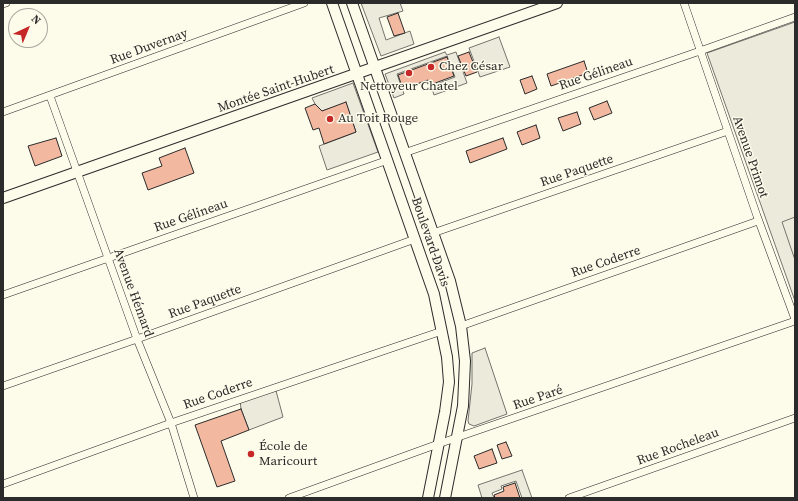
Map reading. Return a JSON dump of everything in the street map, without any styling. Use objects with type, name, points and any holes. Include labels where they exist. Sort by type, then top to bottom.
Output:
[{"type":"street","name":"Rue Duvernay","points":[[3,112],[304,3]]},
{"type":"street","name":"Boulevard Davis","points":[[332,3],[434,294],[442,331],[447,357],[449,382],[445,412],[428,498]]},
{"type":"street","name":"Boulevard Davis","points":[[352,3],[450,281],[461,326],[465,361],[463,406],[445,498]]},
{"type":"street","name":"Montée Saint-Hubert","points":[[3,198],[78,173],[557,3]]},
{"type":"street","name":"Avenue Primot","points":[[684,3],[758,221],[795,320]]},
{"type":"street","name":"Rue Gélineau","points":[[404,153],[795,17]]},
{"type":"street","name":"Avenue Hémard","points":[[50,96],[137,339],[171,423],[194,498]]},
{"type":"street","name":"Rue Paquette","points":[[433,233],[728,131]]},
{"type":"street","points":[[381,140],[397,133]]},
{"type":"street","name":"Rue Gélineau","points":[[3,295],[388,160]]},
{"type":"street","name":"Rue Coderre","points":[[461,326],[758,221]]},
{"type":"street","name":"Rue Paquette","points":[[3,386],[415,239]]},
{"type":"street","name":"Rue Paré","points":[[289,498],[438,444],[795,320]]},
{"type":"street","name":"Rue Coderre","points":[[3,484],[171,423],[442,331]]},
{"type":"street","name":"Rue Rocheleau","points":[[569,498],[795,418]]},
{"type":"shaded area","points":[[361,3],[400,3],[403,11],[379,18],[386,40],[410,31],[414,44],[381,56]]},
{"type":"shaded area","points":[[795,22],[795,301],[707,53]]},
{"type":"shaded area","points":[[499,37],[510,67],[480,77],[469,48]]},
{"type":"shaded area","points":[[445,52],[447,55],[456,52],[467,83],[434,95],[431,86],[455,77],[447,56],[397,74],[404,94],[394,98],[385,74]]},
{"type":"shaded area","points":[[353,83],[378,152],[327,170],[319,146],[356,132],[346,103],[322,111],[315,104],[312,98]]},
{"type":"shaded area","points":[[795,217],[795,260],[782,222]]},
{"type":"shaded area","points":[[485,348],[507,414],[474,426],[469,424],[468,421],[472,384],[472,353]]},
{"type":"shaded area","points":[[275,387],[283,417],[249,430],[241,409],[240,400]]},
{"type":"shaded area","points":[[522,470],[532,498],[522,498],[516,481],[501,486],[502,489],[492,493],[494,498],[482,498],[478,485]]},
{"type":"building","points":[[398,13],[405,33],[394,36],[387,17]]},
{"type":"building","points":[[469,52],[477,72],[466,76],[458,56]]},
{"type":"building","points":[[447,57],[454,76],[430,85],[428,80],[403,89],[398,75]]},
{"type":"building","points":[[584,61],[588,73],[551,86],[547,74]]},
{"type":"building","points":[[532,76],[537,89],[525,94],[520,80]]},
{"type":"building","points":[[607,101],[612,113],[594,120],[589,108]]},
{"type":"building","name":"Au Toit Rouge","points":[[346,102],[356,132],[324,144],[319,128],[313,130],[305,108],[315,104],[322,111]]},
{"type":"building","points":[[577,112],[581,124],[563,131],[558,118]]},
{"type":"building","points":[[536,125],[540,138],[522,145],[517,132]]},
{"type":"building","points":[[56,138],[62,156],[35,166],[28,146]]},
{"type":"building","points":[[503,138],[507,149],[470,163],[466,151]]},
{"type":"building","points":[[185,148],[194,173],[148,190],[142,173],[162,166],[159,158]]},
{"type":"building","points":[[241,409],[249,430],[221,441],[235,481],[217,487],[195,425]]},
{"type":"building","points":[[506,442],[512,456],[502,459],[497,445]]},
{"type":"building","points":[[492,449],[497,463],[479,469],[474,456]]},
{"type":"building","points":[[515,483],[520,498],[495,498],[494,495],[504,491],[503,487]]},
{"type":"place","name":"Chez César","points":[[431,67]]},
{"type":"place","name":"Nettoyeur Chatel","points":[[409,73]]},
{"type":"place","name":"Au Toit Rouge","points":[[330,119]]},
{"type":"place","name":"École de Maricourt","points":[[251,454]]}]
